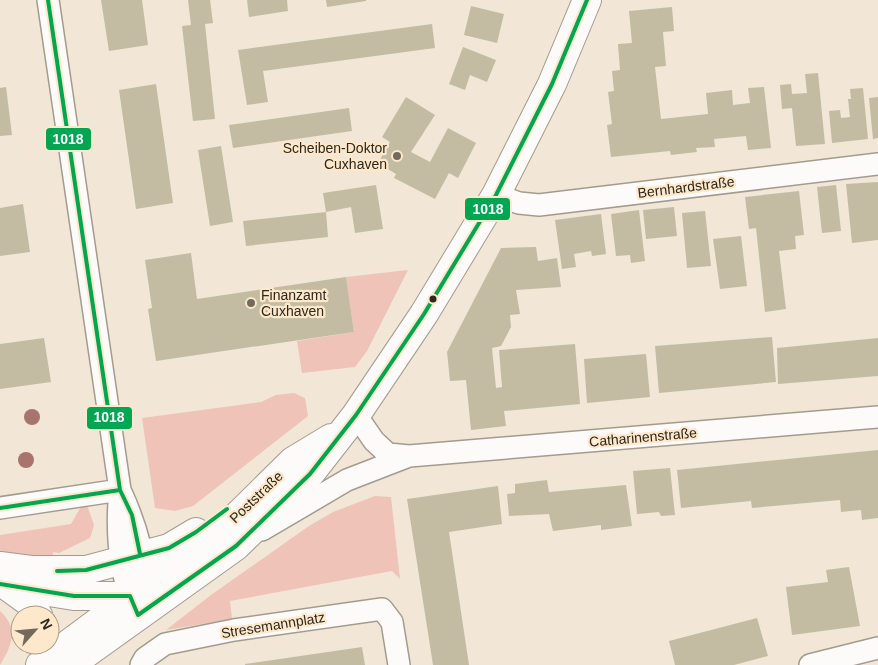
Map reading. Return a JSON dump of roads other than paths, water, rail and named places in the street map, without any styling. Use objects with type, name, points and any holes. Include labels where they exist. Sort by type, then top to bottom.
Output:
[{"type":"street","points":[[2,578],[74,596],[138,599],[131,556],[117,518],[120,490],[48,0]]},
{"type":"street","name":"Poststraße","points":[[40,665],[138,599],[236,546],[310,474],[350,423],[424,314],[496,195],[552,84],[587,0]]},
{"type":"street","name":"Bernhardstraße","points":[[496,195],[519,203],[538,205],[878,164]]},
{"type":"street","name":"Catharinenstraße","points":[[350,423],[388,454],[409,456],[878,417]]},
{"type":"street","name":"Poststraße","points":[[70,665],[138,599],[227,526],[293,461],[350,423]]},
{"type":"street","name":"Catharinenstraße","points":[[236,546],[347,480],[409,456]]},
{"type":"street","points":[[2,578],[31,570],[86,570],[131,556],[169,548],[196,532],[271,472],[293,461]]},
{"type":"street","points":[[0,508],[120,490]]},
{"type":"street","points":[[2,578],[31,605]]},
{"type":"street","name":"Stresemannplatz","points":[[141,665],[145,658],[165,644],[234,630],[382,608],[392,622],[400,665]]},
{"type":"street","points":[[810,665],[878,648]]},
{"type":"place","name":"Scheiben-Doktor Cuxhaven","points":[[397,156]]},
{"type":"place","name":"Finanzamt Cuxhaven","points":[[251,303]]}]
